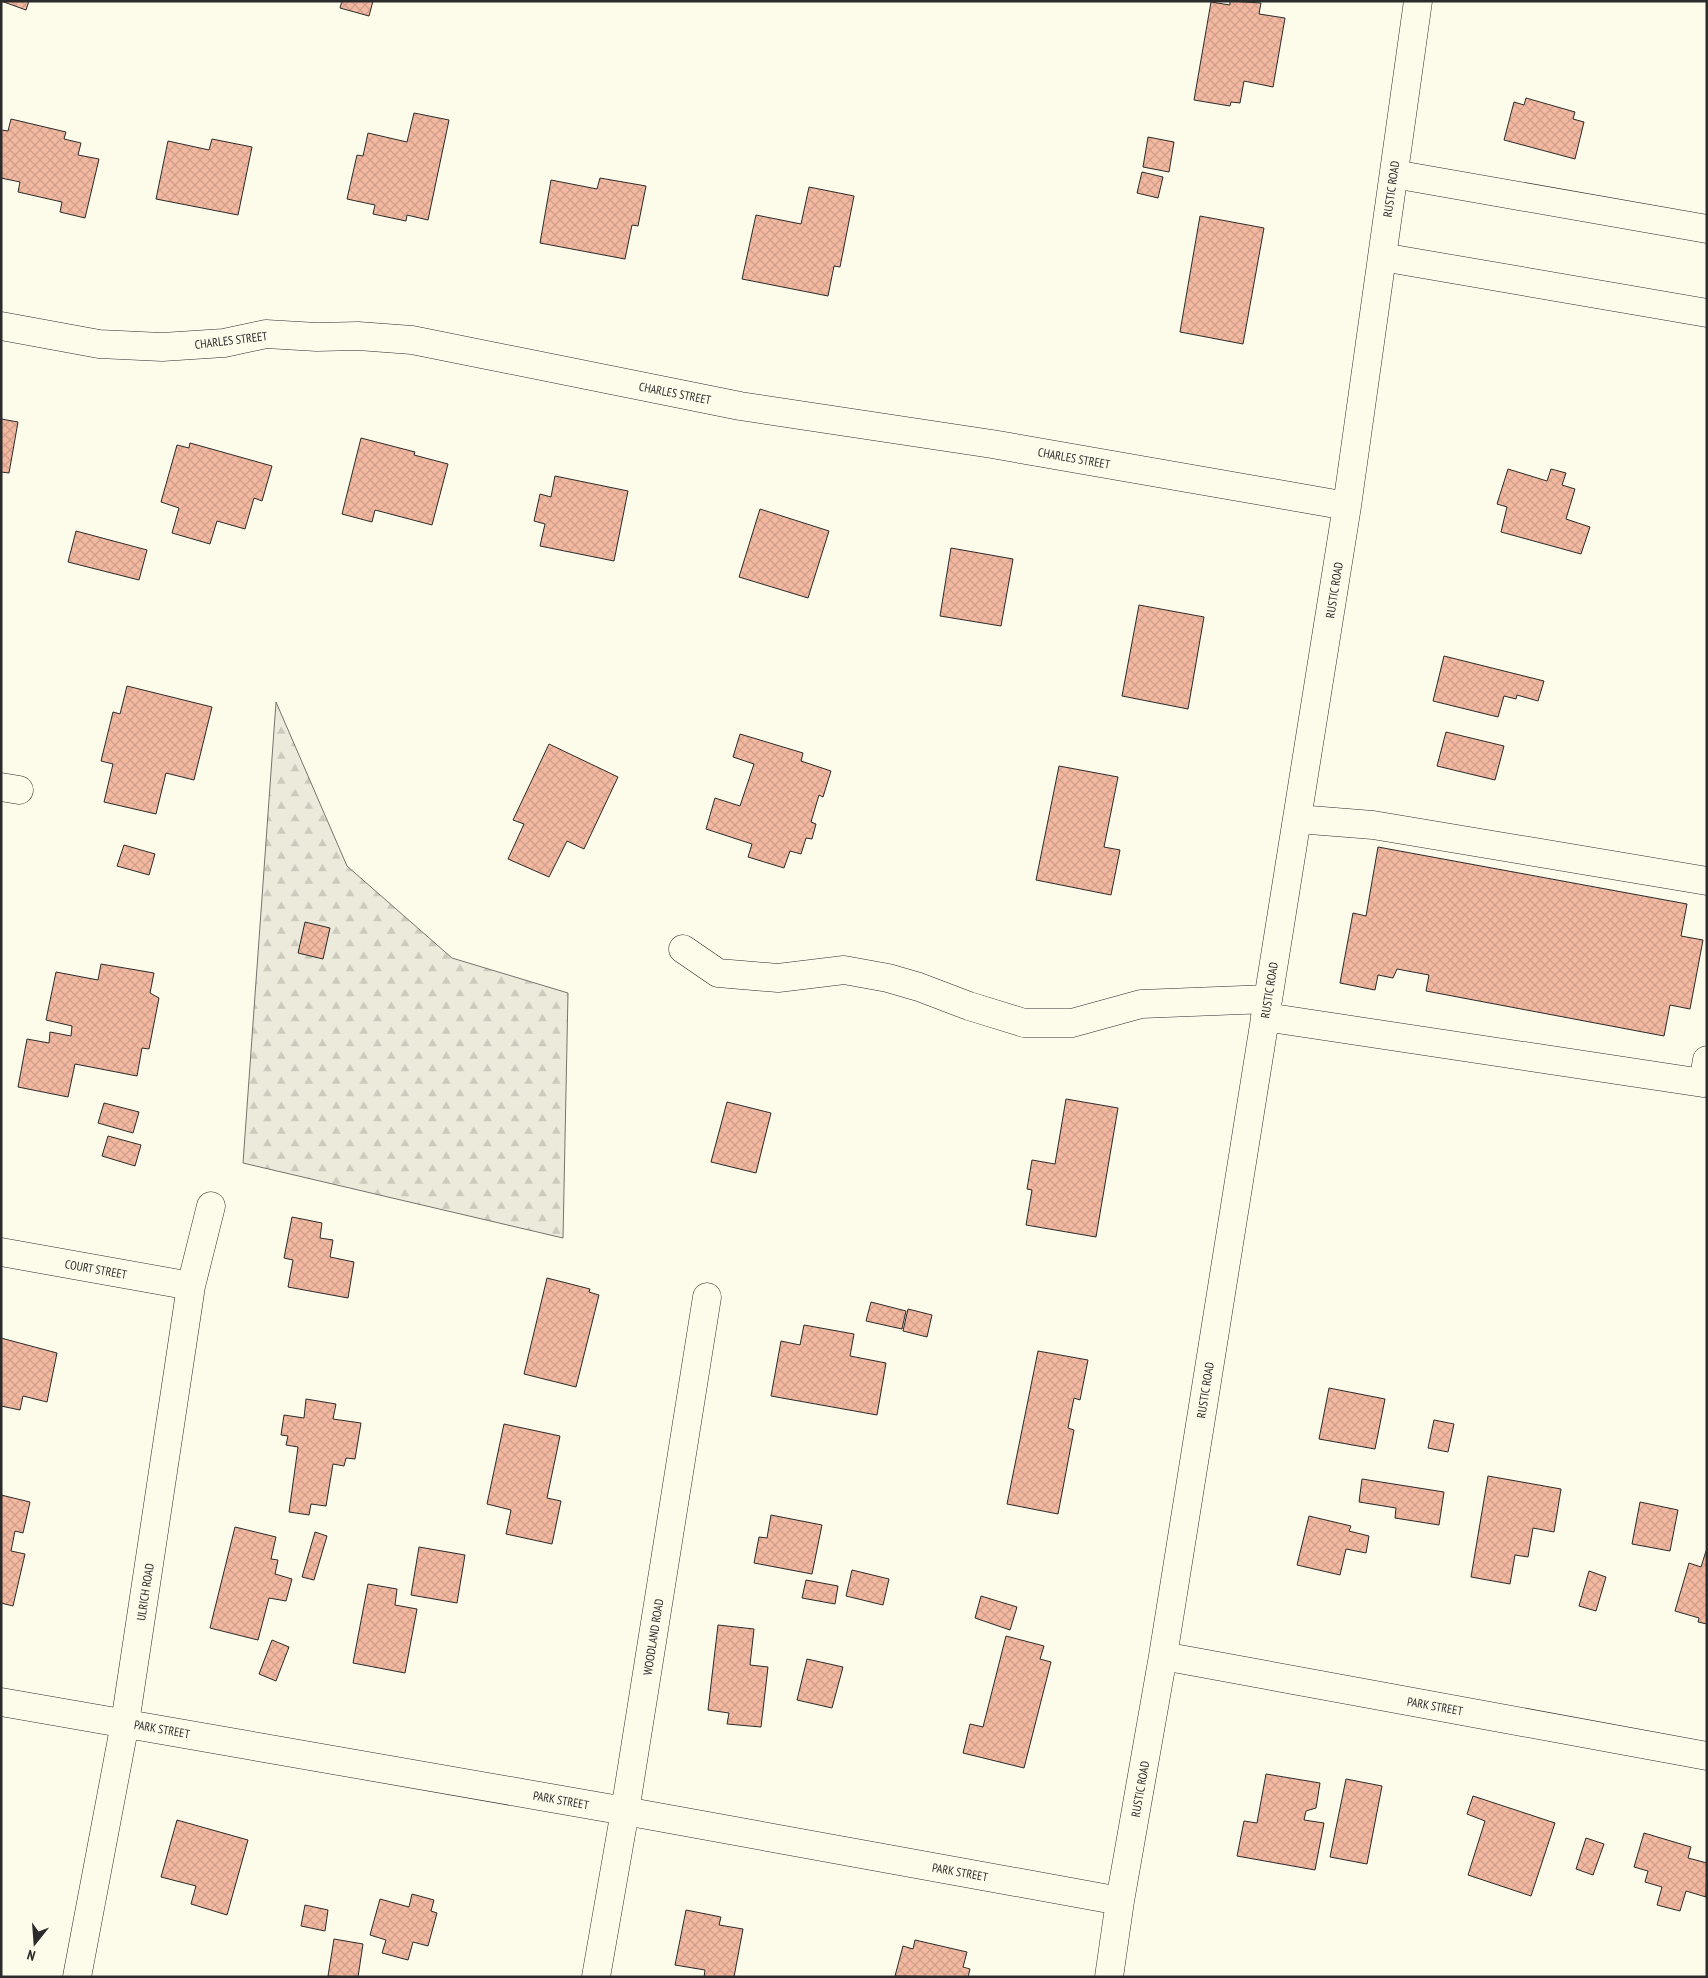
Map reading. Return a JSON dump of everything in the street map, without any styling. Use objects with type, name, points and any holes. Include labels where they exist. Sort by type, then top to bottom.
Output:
[{"type":"street","name":"RUSTIC ROAD","points":[[1110,1977],[1120,1901],[1163,1656],[1347,506],[1418,1]]},
{"type":"street","points":[[1394,174],[1707,229]]},
{"type":"street","points":[[1382,257],[1707,313]]},
{"type":"street","name":"CHARLES STREET","points":[[1,326],[99,344],[162,347],[224,343],[266,334],[317,337],[358,336],[412,340],[740,406],[992,444],[1347,506]]},
{"type":"street","points":[[1297,819],[1373,825],[1707,881]]},
{"type":"street","points":[[683,949],[718,973],[778,978],[844,970],[888,978],[919,987],[969,1006],[1024,1023],[1072,1023],[1141,1004],[1266,1008],[1706,1075]]},
{"type":"street","name":"ULRICH ROAD","points":[[77,1977],[125,1723],[191,1286],[211,1206]]},
{"type":"street","name":"COURT STREET","points":[[1,1252],[191,1286]]},
{"type":"street","name":"WOODLAND ROAD","points":[[596,1977],[625,1811],[707,1297]]},
{"type":"street","name":"PARK STREET","points":[[1163,1656],[1707,1756]]},
{"type":"street","name":"PARK STREET","points":[[1,1702],[625,1811],[1120,1901]]},
{"type":"green space","points":[[276,702],[347,866],[452,958],[568,993],[563,1238],[243,1163]]},
{"type":"building","points":[[1,1],[29,1],[26,10]]},
{"type":"building","points":[[342,1],[373,1],[369,16],[340,8]]},
{"type":"building","points":[[1230,1],[1261,3],[1259,14],[1285,18],[1273,87],[1244,81],[1240,103],[1231,102],[1230,106],[1194,100],[1211,2],[1230,5]]},
{"type":"building","points":[[1526,98],[1575,112],[1573,119],[1584,122],[1575,159],[1504,140],[1514,102],[1524,105]]},
{"type":"building","points":[[414,113],[449,120],[428,220],[407,215],[406,221],[373,214],[375,205],[347,199],[357,155],[363,156],[368,133],[407,142]]},
{"type":"building","points":[[11,119],[66,132],[64,139],[81,143],[78,155],[99,159],[85,218],[60,212],[62,202],[18,192],[20,182],[1,178],[1,130],[8,131]]},
{"type":"building","points":[[1148,137],[1174,142],[1169,172],[1143,167]]},
{"type":"building","points":[[212,139],[252,147],[238,215],[156,199],[168,141],[209,150]]},
{"type":"building","points":[[1142,172],[1163,177],[1158,198],[1137,193]]},
{"type":"building","points":[[600,178],[646,186],[638,226],[632,225],[625,259],[540,243],[551,180],[597,189]]},
{"type":"building","points":[[809,187],[854,196],[840,267],[834,266],[828,296],[742,279],[756,215],[801,224]]},
{"type":"building","points":[[1200,216],[1264,228],[1243,344],[1180,332]]},
{"type":"building","points":[[1,419],[18,422],[9,473],[1,472]]},
{"type":"building","points":[[361,438],[415,452],[414,455],[448,464],[432,525],[375,510],[372,522],[342,514]]},
{"type":"building","points":[[190,443],[272,466],[262,501],[254,498],[245,529],[217,521],[210,544],[172,533],[179,508],[161,502],[177,445],[189,448]]},
{"type":"building","points":[[1508,469],[1547,481],[1551,469],[1566,473],[1562,485],[1575,489],[1566,519],[1590,527],[1581,554],[1501,532],[1507,507],[1497,504]]},
{"type":"building","points":[[555,476],[628,491],[614,561],[540,546],[545,524],[534,521],[540,494],[551,497]]},
{"type":"building","points":[[760,509],[829,531],[808,598],[739,577]]},
{"type":"building","points":[[76,531],[147,550],[139,580],[68,562]]},
{"type":"building","points":[[951,548],[1013,559],[1001,626],[940,616]]},
{"type":"building","points":[[1139,605],[1204,617],[1188,709],[1122,696]]},
{"type":"building","points":[[1444,656],[1544,681],[1538,701],[1517,695],[1516,699],[1504,696],[1498,717],[1433,701]]},
{"type":"building","points":[[127,686],[212,707],[194,780],[166,773],[156,814],[104,802],[113,764],[101,761],[113,712],[120,714]]},
{"type":"building","points":[[1446,732],[1504,746],[1495,780],[1437,766]]},
{"type":"building","points":[[740,734],[803,753],[801,761],[831,771],[823,797],[819,795],[811,822],[816,824],[812,839],[806,838],[801,854],[790,851],[784,868],[748,857],[752,844],[706,829],[715,798],[740,806],[754,764],[733,757]]},
{"type":"building","points":[[549,744],[618,777],[584,849],[567,841],[549,877],[508,859],[524,824],[513,820]]},
{"type":"building","points":[[1059,766],[1118,777],[1104,847],[1120,850],[1111,895],[1036,880]]},
{"type":"building","points":[[124,845],[155,854],[149,875],[117,866]]},
{"type":"building","points":[[1378,847],[1687,904],[1681,936],[1703,940],[1690,1009],[1670,1005],[1664,1036],[1426,991],[1429,975],[1397,969],[1393,978],[1378,975],[1375,990],[1340,983],[1353,913],[1366,916]]},
{"type":"building","points":[[305,922],[330,928],[323,959],[298,953]]},
{"type":"building","points":[[101,964],[154,973],[150,993],[159,998],[149,1049],[142,1048],[137,1076],[75,1064],[68,1097],[18,1087],[27,1039],[49,1043],[50,1032],[71,1036],[72,1026],[46,1020],[56,972],[98,980]]},
{"type":"building","points":[[1066,1099],[1118,1108],[1096,1237],[1026,1225],[1032,1190],[1027,1189],[1032,1160],[1055,1164]]},
{"type":"building","points":[[727,1102],[771,1113],[756,1173],[711,1162]]},
{"type":"building","points":[[104,1103],[139,1112],[133,1133],[98,1123]]},
{"type":"building","points":[[108,1136],[141,1145],[135,1166],[102,1156]]},
{"type":"building","points":[[292,1217],[322,1223],[320,1238],[333,1240],[330,1257],[354,1262],[348,1298],[288,1287],[293,1260],[284,1258]]},
{"type":"building","points":[[547,1278],[590,1289],[589,1292],[599,1295],[576,1387],[524,1374]]},
{"type":"building","points":[[871,1302],[906,1311],[902,1329],[866,1321]]},
{"type":"building","points":[[908,1309],[932,1315],[927,1337],[903,1331]]},
{"type":"building","points":[[804,1325],[854,1334],[850,1356],[886,1363],[877,1415],[771,1396],[781,1341],[800,1345]]},
{"type":"building","points":[[1,1338],[57,1353],[47,1402],[23,1396],[20,1410],[1,1406]]},
{"type":"building","points":[[1038,1351],[1088,1360],[1080,1400],[1074,1398],[1068,1428],[1074,1430],[1058,1514],[1007,1504]]},
{"type":"building","points":[[1329,1388],[1385,1399],[1375,1449],[1319,1439]]},
{"type":"building","points":[[306,1399],[336,1404],[333,1419],[361,1423],[355,1459],[346,1458],[344,1466],[333,1464],[326,1506],[311,1504],[309,1515],[289,1512],[298,1447],[286,1445],[288,1436],[281,1435],[284,1415],[304,1418]]},
{"type":"building","points":[[1434,1420],[1454,1424],[1448,1452],[1428,1448]]},
{"type":"building","points":[[504,1424],[560,1436],[547,1498],[561,1501],[552,1544],[506,1534],[511,1510],[487,1504]]},
{"type":"building","points":[[1488,1476],[1561,1489],[1554,1532],[1533,1528],[1528,1557],[1515,1555],[1510,1584],[1471,1577]]},
{"type":"building","points":[[1362,1479],[1444,1492],[1439,1525],[1395,1518],[1396,1508],[1359,1502]]},
{"type":"building","points":[[1,1495],[30,1502],[23,1533],[15,1531],[11,1551],[25,1554],[13,1606],[1,1603]]},
{"type":"building","points":[[1640,1502],[1678,1510],[1670,1551],[1632,1544]]},
{"type":"building","points":[[771,1515],[822,1525],[812,1574],[754,1563],[759,1537],[767,1538]]},
{"type":"building","points":[[1309,1516],[1351,1526],[1349,1531],[1369,1536],[1366,1553],[1346,1549],[1340,1575],[1297,1565]]},
{"type":"building","points":[[235,1527],[276,1537],[271,1559],[278,1560],[275,1574],[292,1579],[286,1601],[269,1598],[258,1640],[210,1628]]},
{"type":"building","points":[[315,1532],[327,1536],[314,1580],[302,1577]]},
{"type":"building","points":[[419,1547],[465,1555],[457,1603],[411,1595]]},
{"type":"building","points":[[1706,1551],[1707,1624],[1698,1622],[1699,1618],[1675,1611],[1689,1563],[1701,1567]]},
{"type":"building","points":[[852,1570],[889,1579],[883,1605],[846,1596]]},
{"type":"building","points":[[1589,1571],[1606,1577],[1596,1611],[1579,1606]]},
{"type":"building","points":[[806,1580],[838,1586],[835,1604],[802,1598]]},
{"type":"building","points":[[368,1584],[397,1589],[395,1605],[417,1609],[405,1673],[353,1663]]},
{"type":"building","points":[[981,1596],[1017,1607],[1010,1630],[975,1618]]},
{"type":"building","points":[[718,1625],[754,1629],[750,1665],[768,1667],[761,1727],[727,1724],[729,1713],[708,1710]]},
{"type":"building","points":[[1006,1636],[1044,1646],[1040,1659],[1051,1662],[1024,1768],[963,1753],[970,1724],[983,1727]]},
{"type":"building","points":[[272,1640],[289,1647],[276,1681],[259,1674]]},
{"type":"building","points":[[807,1659],[843,1667],[832,1708],[797,1700]]},
{"type":"building","points":[[1266,1774],[1320,1783],[1316,1808],[1306,1811],[1304,1820],[1324,1823],[1315,1870],[1237,1856],[1244,1821],[1257,1823]]},
{"type":"building","points":[[1346,1779],[1382,1786],[1367,1864],[1330,1857]]},
{"type":"building","points":[[1473,1796],[1555,1823],[1531,1896],[1468,1875],[1485,1821],[1467,1814]]},
{"type":"building","points":[[177,1820],[248,1840],[227,1915],[191,1904],[196,1886],[161,1877]]},
{"type":"building","points":[[1644,1833],[1691,1847],[1688,1858],[1707,1863],[1706,1897],[1686,1891],[1680,1911],[1657,1905],[1662,1887],[1645,1882],[1648,1871],[1634,1867]]},
{"type":"building","points":[[1586,1838],[1604,1844],[1593,1875],[1576,1869]]},
{"type":"building","points":[[412,1894],[434,1900],[431,1911],[437,1913],[428,1946],[413,1942],[408,1960],[382,1953],[386,1940],[370,1935],[380,1899],[409,1907]]},
{"type":"building","points":[[305,1905],[328,1910],[325,1931],[301,1926]]},
{"type":"building","points":[[686,1910],[721,1917],[719,1925],[743,1929],[734,1977],[704,1977],[705,1970],[675,1965]]},
{"type":"building","points":[[334,1939],[363,1944],[358,1977],[328,1976]]},
{"type":"building","points":[[915,1940],[967,1952],[963,1967],[970,1969],[968,1977],[895,1976],[903,1946],[913,1949]]}]
